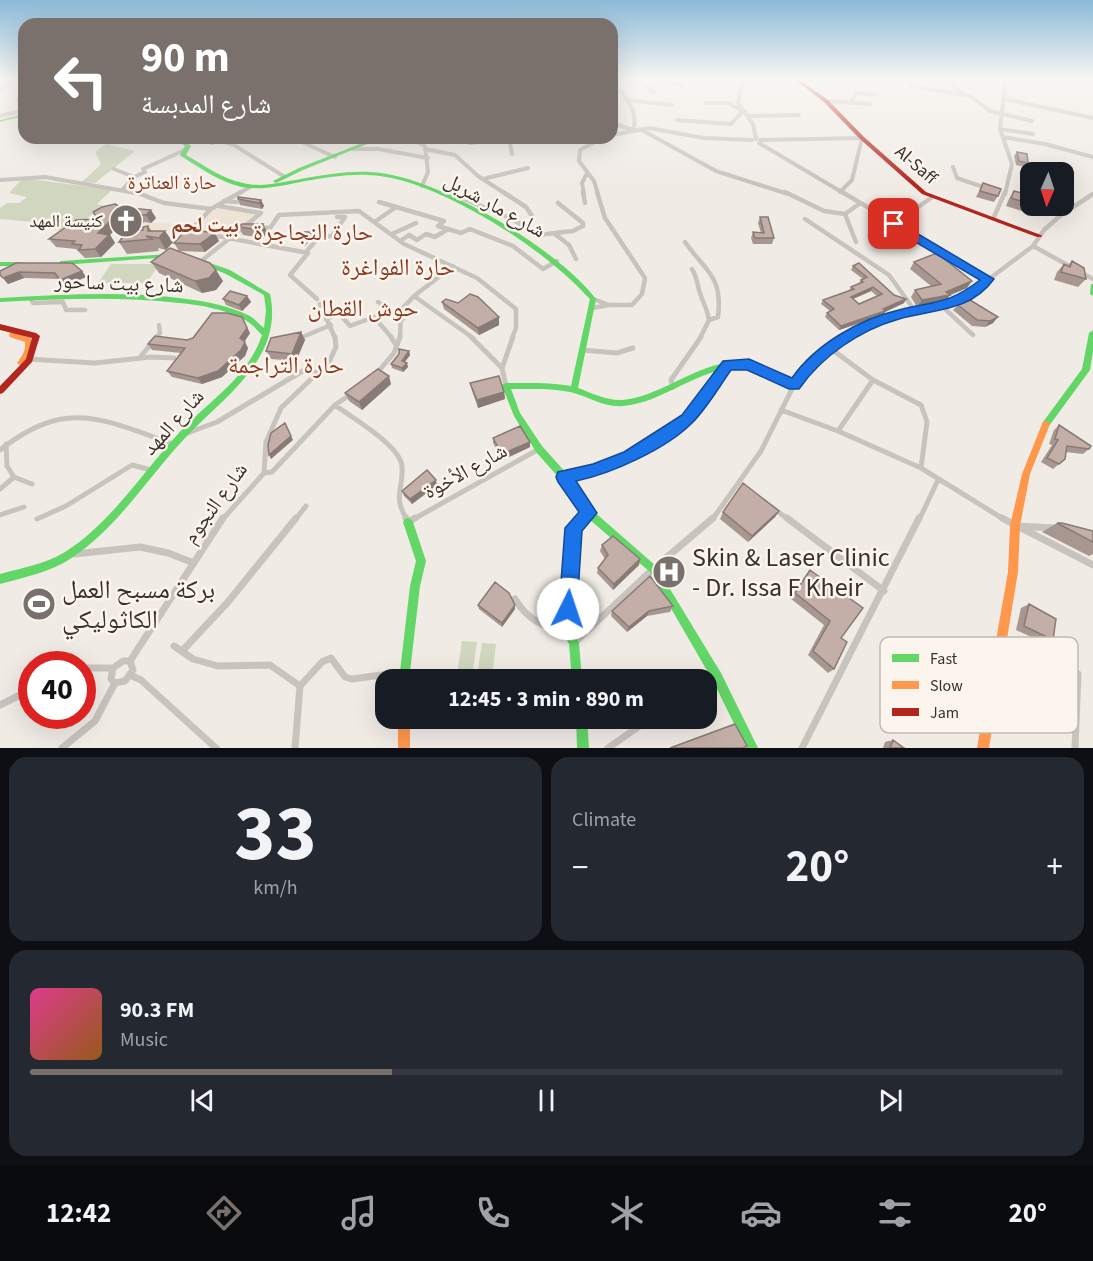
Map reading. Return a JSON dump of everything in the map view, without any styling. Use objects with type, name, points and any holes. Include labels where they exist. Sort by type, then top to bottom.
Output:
[{"type":"street","points":[[633,114],[635,118],[633,129]]},
{"type":"street","points":[[677,120],[730,123],[741,117],[742,114]]},
{"type":"street","name":"Al-Saff","points":[[838,114],[931,198],[994,218],[1040,236]]},
{"type":"street","points":[[994,218],[1005,193],[1012,164],[1000,129],[1001,114]]},
{"type":"street","points":[[1005,114],[1032,121]]},
{"type":"street","points":[[1074,114],[1093,118]]},
{"type":"street","points":[[747,116],[799,115]]},
{"type":"street","points":[[747,116],[755,128],[757,140],[859,204],[988,279]]},
{"type":"street","points":[[0,122],[18,117]]},
{"type":"street","points":[[618,125],[633,129],[714,139],[862,138],[852,180],[840,192]]},
{"type":"street","points":[[618,133],[633,129]]},
{"type":"street","points":[[640,129],[716,171],[776,188],[824,211],[845,214],[859,204]]},
{"type":"street","points":[[1000,129],[1034,134]]},
{"type":"street","points":[[1003,137],[1045,144],[1093,157]]},
{"type":"street","points":[[185,144],[188,146],[183,154],[200,168],[250,187]]},
{"type":"street","points":[[231,144],[285,177]]},
{"type":"street","points":[[306,144],[335,157]]},
{"type":"street","points":[[271,186],[306,166],[335,157],[362,144]]},
{"type":"street","points":[[422,144],[428,158],[428,176],[422,186]]},
{"type":"street","points":[[510,144],[512,154]]},
{"type":"street","points":[[591,144],[580,150],[579,161],[598,189],[605,218],[645,278],[642,294],[636,302],[623,306],[593,304]]},
{"type":"street","points":[[352,149],[378,149],[428,158]]},
{"type":"street","points":[[425,149],[455,155],[483,179],[513,198],[532,216]]},
{"type":"street","points":[[123,189],[133,181],[134,177],[145,172],[143,169],[185,150]]},
{"type":"street","points":[[952,166],[957,178],[1005,193]]},
{"type":"street","points":[[483,179],[528,168]]},
{"type":"street","points":[[114,169],[134,177]]},
{"type":"street","name":"شارع مار شربل","points":[[250,187],[366,172],[399,176],[432,190],[557,261],[582,283],[593,304]]},
{"type":"street","points":[[585,203],[582,183],[587,173]]},
{"type":"street","points":[[0,180],[45,177],[123,189],[164,203],[211,209]]},
{"type":"street","points":[[185,237],[211,209],[250,187]]},
{"type":"street","points":[[432,190],[457,196],[512,219],[538,235],[555,234],[583,226],[583,223],[558,203]]},
{"type":"street","points":[[574,643],[653,569],[710,522],[761,451],[794,385],[807,367],[830,348],[862,327],[889,317],[943,307],[965,298],[1033,246],[1061,215],[1093,194]]},
{"type":"street","points":[[894,224],[931,198]]},
{"type":"street","points":[[224,201],[237,202]]},
{"type":"street","points":[[379,201],[416,215],[420,212],[432,219],[436,217],[444,221],[438,226],[461,233],[470,229],[513,246],[543,269],[557,261]]},
{"type":"street","points":[[200,262],[261,212],[219,206]]},
{"type":"street","points":[[376,221],[396,207]]},
{"type":"street","points":[[245,227],[270,228],[279,215],[359,211],[376,221],[396,238],[485,284],[516,309],[516,328],[502,368]]},
{"type":"street","points":[[845,214],[856,242]]},
{"type":"street","points":[[292,339],[301,338],[302,335],[331,325],[318,301],[290,275],[319,237],[332,236],[345,217],[337,217]]},
{"type":"street","points":[[805,219],[889,275],[915,311]]},
{"type":"street","points":[[396,238],[416,223]]},
{"type":"street","points":[[396,238],[409,235],[417,240],[426,234],[435,237],[448,229]]},
{"type":"street","points":[[190,231],[307,253]]},
{"type":"street","points":[[555,234],[569,244],[576,259]]},
{"type":"street","points":[[685,242],[713,273],[718,291],[718,317],[709,320]]},
{"type":"street","points":[[1033,246],[1093,279]]},
{"type":"street","points":[[167,255],[175,248]]},
{"type":"street","points":[[55,263],[115,261],[167,255],[178,257]]},
{"type":"street","points":[[0,260],[9,264]]},
{"type":"street","name":"شارع المهد","points":[[0,579],[56,562],[69,554],[122,508],[173,444],[238,379],[264,338],[271,315],[267,294],[228,272],[189,260]]},
{"type":"street","points":[[0,264],[32,264]]},
{"type":"street","points":[[374,376],[390,363],[403,320],[402,310],[414,296],[453,266]]},
{"type":"street","points":[[673,387],[671,380],[705,331],[709,320],[707,304],[700,295],[693,269]]},
{"type":"street","points":[[1093,286],[1093,294]]},
{"type":"street","points":[[414,296],[482,344],[502,368],[517,414],[539,449],[564,477],[589,513],[653,569],[712,669]]},
{"type":"street","name":"شارع بيت ساحور","points":[[0,300],[128,297],[192,303],[237,314],[255,322],[264,338]]},
{"type":"street","points":[[31,299],[33,303],[63,302],[66,310],[85,310]]},
{"type":"street","points":[[378,302],[403,320]]},
{"type":"street","points":[[593,304],[609,305]]},
{"type":"street","points":[[574,389],[593,304]]},
{"type":"street","points":[[943,307],[973,335]]},
{"type":"street","points":[[326,319],[339,313],[350,326],[374,317],[385,327],[396,345]]},
{"type":"street","points":[[141,356],[158,336],[161,330],[159,325]]},
{"type":"street","name":"شارع النجوم","points":[[130,661],[228,510],[264,473],[266,442],[281,408],[329,362],[336,347],[331,325]]},
{"type":"street","points":[[0,327],[36,336],[30,357],[0,391]]},
{"type":"street","points":[[0,332],[28,340],[30,346],[30,357],[0,385]]},
{"type":"street","points":[[1002,637],[1013,572],[1015,526],[1026,474],[1048,422],[1089,372],[1093,333]]},
{"type":"street","points":[[158,336],[168,338]]},
{"type":"street","points":[[264,338],[273,341]]},
{"type":"street","points":[[582,350],[617,353],[633,348]]},
{"type":"street","points":[[830,348],[873,380],[914,400],[925,412],[927,422],[921,468]]},
{"type":"street","points":[[30,357],[49,360],[117,362],[158,354],[174,358]]},
{"type":"street","points":[[20,370],[49,360]]},
{"type":"street","points":[[506,386],[574,389],[597,400],[622,403],[646,399],[728,365],[749,365],[794,385]]},
{"type":"street","points":[[564,477],[593,471],[629,457],[669,432],[687,419],[728,365]]},
{"type":"street","points":[[182,434],[197,431],[238,412],[291,375],[306,369],[318,373]]},
{"type":"street","points":[[838,431],[873,380]]},
{"type":"street","points":[[264,473],[272,472],[335,405],[357,389]]},
{"type":"street","points":[[335,405],[396,450],[402,466],[398,490],[400,509],[408,522],[413,543],[421,556],[405,669]]},
{"type":"street","points":[[781,410],[838,431],[921,468],[1015,526],[1093,565]]},
{"type":"street","points":[[0,450],[23,431],[44,422],[84,417],[92,417],[173,444]]},
{"type":"street","points":[[1048,422],[1057,426]]},
{"type":"street","points":[[6,444],[7,466],[14,477],[32,484]]},
{"type":"street","name":"شارع الأخوة","points":[[408,522],[539,449]]},
{"type":"street","points":[[38,519],[65,508],[94,487],[116,478],[132,465],[153,470]]},
{"type":"street","points":[[0,489],[14,477]]},
{"type":"street","points":[[802,748],[884,591],[938,480]]},
{"type":"street","points":[[738,482],[748,489]]},
{"type":"street","points":[[766,502],[884,591]]},
{"type":"street","points":[[183,650],[228,602],[306,506]]},
{"type":"street","points":[[0,515],[24,507]]},
{"type":"street","points":[[577,669],[574,643],[567,630],[574,528],[589,513]]},
{"type":"street","points":[[1015,526],[1059,529]]},
{"type":"street","points":[[69,554],[140,547],[168,553],[194,563]]},
{"type":"street","points":[[515,599],[529,618],[555,630],[567,630]]},
{"type":"street","points":[[174,646],[193,659],[218,666],[270,665],[300,686]]},
{"type":"street","points":[[295,748],[300,686],[322,662],[331,658],[345,677],[352,679],[375,678]]},
{"type":"street","points":[[96,666],[113,668],[123,661],[130,661],[134,666],[130,675],[121,683],[115,683],[111,679],[113,668]]},
{"type":"street","points":[[130,675],[141,680],[160,700],[185,718],[216,748]]},
{"type":"street","points":[[717,677],[752,748]]},
{"type":"street","points":[[62,748],[86,734],[107,702],[115,683]]},
{"type":"street","points":[[0,705],[18,695]]},
{"type":"street","points":[[404,729],[404,748]]},
{"type":"street","points":[[582,729],[583,748]]},
{"type":"street","points":[[608,748],[635,729]]},
{"type":"street","points":[[983,748],[986,733]]},
{"type":"street","points":[[1075,748],[1076,733]]},
{"type":"green space","points":[[106,144],[135,151],[95,183],[82,182],[101,164],[95,152]]},
{"type":"green space","points":[[23,178],[112,190],[97,204],[103,206],[68,233],[44,226],[46,223],[0,219],[0,208],[7,203],[19,203],[27,197],[9,193]]},
{"type":"green space","points":[[111,264],[159,264],[147,283],[98,283]]},
{"type":"green space","points":[[462,641],[477,642],[473,669],[458,669]]},
{"type":"green space","points":[[482,643],[496,644],[493,669],[478,669]]},
{"type":"shaded area","points":[[219,207],[259,212],[258,218],[239,238],[192,231],[212,210]]},
{"type":"shaded area","points":[[144,222],[194,224],[187,232],[145,229],[141,233],[134,233]]},
{"type":"building","points":[[1017,152],[1027,154],[1028,162],[1019,161]]},
{"type":"building","points":[[983,183],[1001,189],[998,196],[980,191]]},
{"type":"building","points":[[1014,191],[1020,192],[1020,201],[1011,198]]},
{"type":"building","points":[[238,197],[261,200],[259,203],[238,199]]},
{"type":"building","points":[[115,204],[120,207],[151,210],[146,215],[139,215],[128,226],[131,216],[127,221],[112,219],[98,233],[109,235],[95,249],[79,250],[82,245],[72,244],[75,241],[49,239],[76,220],[98,219],[93,212]]},
{"type":"building","points":[[760,217],[768,217],[774,238],[755,238],[753,232],[764,233]]},
{"type":"building","points":[[242,224],[263,224],[259,230],[239,227]]},
{"type":"building","points":[[148,226],[148,231],[165,231],[159,238],[146,236],[152,239],[119,242],[126,232],[143,230],[143,227]]},
{"type":"building","points":[[187,229],[215,233],[200,244],[174,243]]},
{"type":"building","points":[[304,232],[311,232],[304,242],[299,240]]},
{"type":"building","points":[[170,248],[210,263],[216,270],[209,278],[195,281],[151,262]]},
{"type":"building","points":[[937,253],[972,281],[946,292],[950,295],[922,300],[915,290],[941,284],[914,262]]},
{"type":"building","points":[[1072,261],[1084,268],[1086,279],[1061,272],[1064,264],[1070,267]]},
{"type":"building","points":[[16,263],[72,263],[82,271],[60,280],[55,273],[19,272],[3,278],[0,275],[0,271]]},
{"type":"building","points":[[859,263],[894,295],[906,299],[883,309],[885,311],[841,326],[827,313],[834,309],[823,300],[854,289],[851,287],[863,282],[861,280],[867,277],[853,266]],"holes":[[[873,287],[882,294],[859,304],[851,297]]]},
{"type":"building","points":[[230,291],[247,296],[239,305],[223,299]]},
{"type":"building","points":[[470,294],[478,297],[499,317],[478,328],[442,302],[446,299],[458,303]]},
{"type":"building","points":[[970,300],[998,317],[990,321],[977,320],[958,305]]},
{"type":"building","points":[[212,313],[227,313],[242,317],[247,328],[240,338],[245,342],[241,350],[218,371],[198,378],[167,371],[185,348],[148,344],[155,336],[187,340],[193,338]]},
{"type":"building","points":[[301,332],[292,354],[266,351],[271,338]]},
{"type":"building","points":[[399,349],[409,351],[402,361],[407,363],[402,368],[391,364],[399,354]]},
{"type":"building","points":[[378,369],[389,376],[359,402],[345,393]]},
{"type":"building","points":[[499,376],[504,392],[477,400],[470,383]]},
{"type":"building","points":[[285,423],[291,436],[269,455],[268,445],[271,433]]},
{"type":"building","points":[[1059,425],[1091,446],[1089,449],[1067,446],[1065,459],[1059,464],[1047,458],[1058,440],[1055,439]]},
{"type":"building","points":[[520,426],[530,442],[502,454],[493,438]]},
{"type":"building","points":[[427,470],[436,480],[410,499],[402,491]]},
{"type":"building","points":[[743,483],[779,511],[752,536],[723,512]]},
{"type":"building","points":[[1057,523],[1093,531],[1093,542]]},
{"type":"building","points":[[613,536],[640,559],[614,584],[598,568],[608,555],[602,545]]},
{"type":"building","points":[[810,570],[863,608],[841,638],[847,642],[834,669],[813,651],[830,621],[795,593]]},
{"type":"building","points":[[650,576],[673,606],[649,611],[629,627],[612,611]]},
{"type":"building","points":[[495,582],[509,593],[515,605],[502,623],[478,605]]},
{"type":"building","points":[[577,589],[583,596],[582,602],[576,608]]},
{"type":"building","points":[[1029,604],[1056,619],[1053,637],[1047,637],[1024,626]]},
{"type":"building","points":[[735,724],[747,746],[743,748],[670,748]]},
{"type":"building","points":[[893,740],[904,748],[890,748]]},
{"type":"traffic: fast","points":[[0,121],[18,116]]},
{"type":"traffic: fast","points":[[185,144],[188,146],[183,155],[211,172],[242,185],[264,187],[338,175],[383,174],[406,179],[434,190],[496,222],[554,262],[577,281],[593,299],[574,389]]},
{"type":"traffic: fast","points":[[276,181],[364,144]]},
{"type":"traffic: fast","points":[[61,263],[169,256]]},
{"type":"traffic: fast","points":[[0,579],[53,563],[86,543],[115,514],[182,435],[232,388],[257,355],[268,326],[267,294],[228,272],[204,263]]},
{"type":"traffic: fast","points":[[0,264],[22,264]]},
{"type":"traffic: fast","points":[[1093,286],[1093,294]]},
{"type":"traffic: fast","points":[[0,300],[91,296],[163,298],[196,302],[224,308],[247,318],[265,333]]},
{"type":"traffic: fast","points":[[1046,424],[1086,370],[1093,333]]},
{"type":"traffic: fast","points":[[752,748],[717,677],[653,569],[589,513],[564,477],[539,449],[517,414],[506,386],[558,387],[607,402],[622,403],[655,394],[703,372],[736,364],[763,369],[794,385]]},
{"type":"traffic: fast","points":[[576,669],[574,643],[567,630],[574,528],[589,513]]},
{"type":"traffic: fast","points":[[405,669],[415,586],[421,561],[408,522]]},
{"type":"traffic: fast","points":[[582,729],[583,748]]},
{"type":"traffic: slow","points":[[13,335],[28,340],[28,352],[21,363]]},
{"type":"traffic: slow","points":[[1002,637],[1013,572],[1015,526],[1026,474],[1046,424]]},
{"type":"traffic: slow","points":[[404,729],[404,748]]},
{"type":"traffic: slow","points":[[983,748],[986,733]]},
{"type":"traffic: jam","points":[[839,114],[924,193],[1039,236]]},
{"type":"traffic: jam","points":[[0,327],[36,336],[29,360],[0,391]]},
{"type":"place","name":"كنيسة المهد","points":[[126,221]]},
{"type":"place","name":"Skin & Laser Clinic - Dr. Issa F Kheir","points":[[669,572]]},
{"type":"place","name":"بركة مسبح العمل الكاثوليكي","points":[[39,604]]},
{"type":"district","name":"حارة العناترة","points":[[172,183]]},
{"type":"district","name":"بيت لحم","points":[[205,225]]},
{"type":"district","name":"حارة النجاجرة","points":[[313,232]]},
{"type":"district","name":"حارة الفواغرة","points":[[398,267]]},
{"type":"district","name":"حوش القطان","points":[[363,308]]},
{"type":"district","name":"حارة التراجمة","points":[[286,365]]},
{"type":"route","points":[[568,609],[574,528],[589,513],[564,477],[593,471],[629,457],[687,419],[728,365],[749,365],[766,370],[794,385],[807,367],[847,335],[862,327],[899,314],[949,306],[965,298],[988,279],[894,224]]}]
